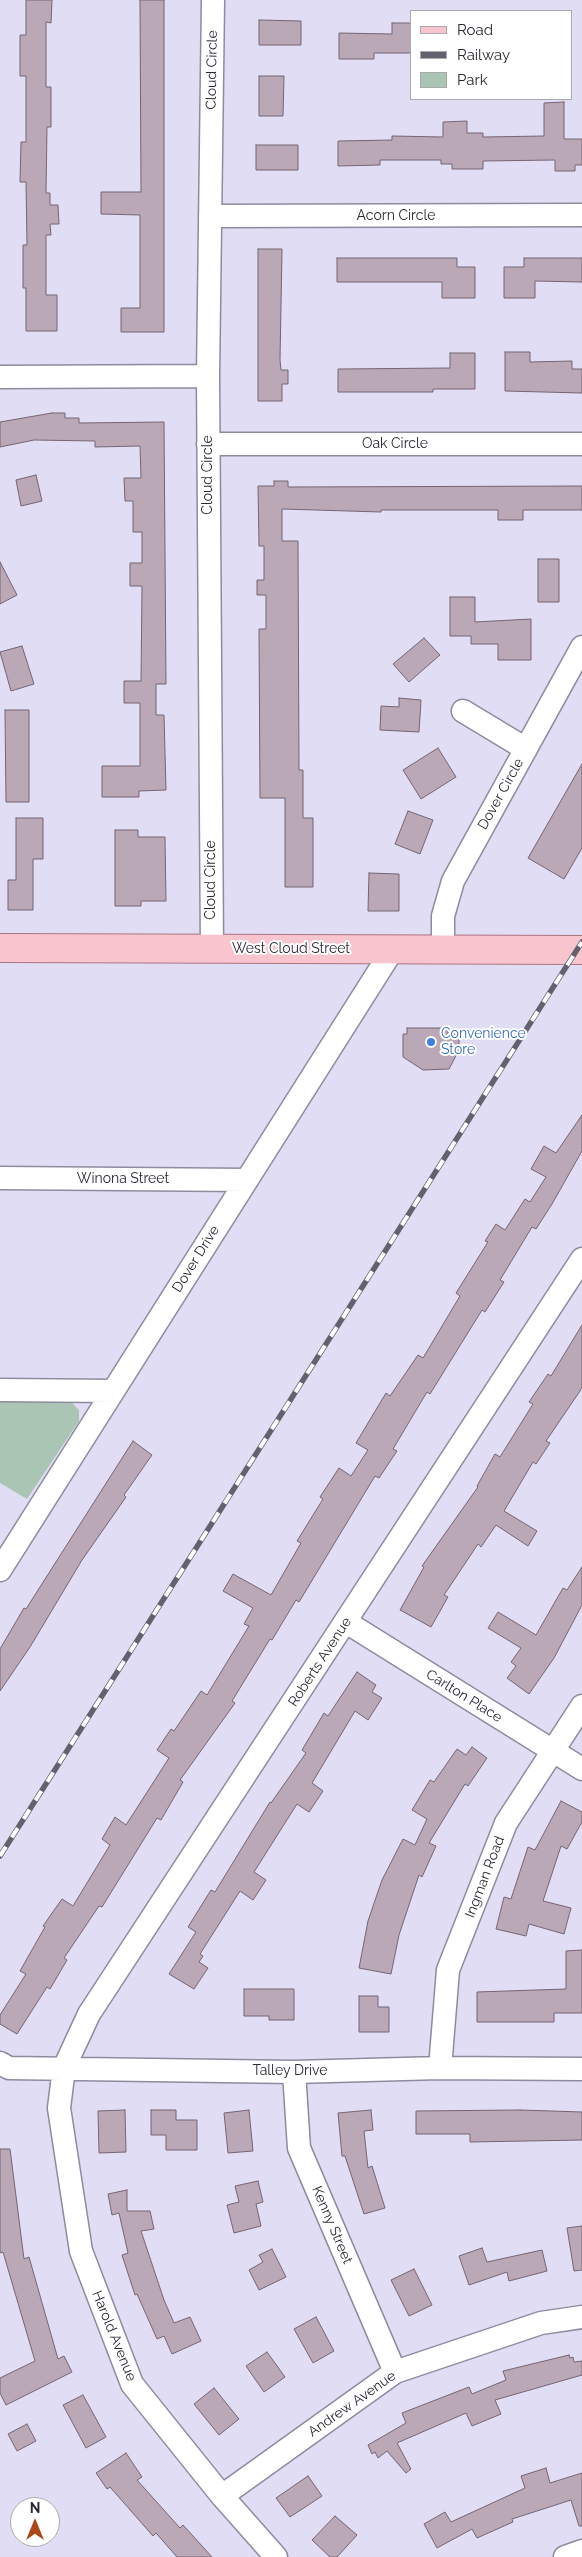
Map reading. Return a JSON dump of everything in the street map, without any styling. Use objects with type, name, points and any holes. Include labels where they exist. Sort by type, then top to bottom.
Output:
[{"type":"main road","name":"West Cloud Street","points":[[0,948],[443,948],[582,950]]},
{"type":"street","name":"Cloud Circle","points":[[212,949],[208,376],[213,0]]},
{"type":"street","name":"Acorn Circle","points":[[210,216],[582,215]]},
{"type":"street","points":[[0,378],[208,376]]},
{"type":"street","name":"Oak Circle","points":[[208,444],[582,444]]},
{"type":"street","name":"Dover Circle","points":[[443,948],[443,916],[453,881],[582,647]]},
{"type":"street","points":[[463,711],[526,749]]},
{"type":"street","name":"Dover Drive","points":[[0,1570],[392,949]]},
{"type":"street","name":"Winona Street","points":[[0,1178],[247,1180]]},
{"type":"street","name":"Roberts Avenue","points":[[64,2068],[89,2014],[582,1260]]},
{"type":"street","points":[[0,1390],[113,1391]]},
{"type":"street","name":"Carlton Place","points":[[346,1622],[582,1769]]},
{"type":"street","name":"Ingman Road","points":[[440,2068],[448,1970],[506,1822],[582,1706]]},
{"type":"street","name":"Talley Drive","points":[[0,2063],[9,2068],[294,2072],[440,2068],[582,2069]]},
{"type":"street","name":"Harold Avenue","points":[[64,2068],[58,2108],[81,2252],[132,2384],[222,2496],[276,2557]]},
{"type":"street","name":"Kenny Street","points":[[294,2072],[299,2148],[395,2372]]},
{"type":"street","name":"Andrew Avenue","points":[[222,2496],[395,2372],[542,2323],[582,2317]]},
{"type":"street","points":[[565,2557],[582,2551]]},
{"type":"green space","points":[[0,1402],[71,1402],[79,1410],[79,1421],[27,1499],[0,1483]]},
{"type":"building","points":[[26,0],[52,0],[51,23],[46,22],[46,87],[51,87],[51,127],[47,127],[46,193],[50,193],[50,205],[58,205],[59,224],[50,224],[51,235],[46,235],[46,295],[57,295],[57,331],[26,331],[23,245],[27,245],[26,182],[20,182],[21,142],[26,142],[26,76],[20,76],[20,35],[26,35]]},
{"type":"building","points":[[140,0],[164,0],[164,332],[121,332],[121,308],[140,308],[140,215],[101,214],[101,192],[141,192]]},
{"type":"building","points":[[259,20],[301,21],[301,45],[259,45]]},
{"type":"building","points":[[392,23],[410,23],[410,53],[374,53],[374,59],[339,59],[339,33],[392,34]]},
{"type":"building","points":[[259,76],[284,76],[283,116],[259,116]]},
{"type":"building","points":[[564,102],[564,139],[582,139],[582,165],[575,165],[575,171],[555,171],[555,160],[483,161],[483,169],[452,169],[452,164],[441,164],[441,160],[380,160],[380,165],[338,166],[338,141],[392,140],[392,136],[443,137],[443,122],[467,121],[467,133],[483,133],[483,137],[544,136],[544,103]]},
{"type":"building","points":[[256,145],[298,145],[298,170],[256,170]]},
{"type":"building","points":[[258,249],[282,249],[280,360],[281,370],[288,370],[288,384],[282,384],[282,401],[258,401]]},
{"type":"building","points":[[337,258],[457,258],[457,267],[475,267],[475,298],[442,298],[442,282],[337,282]]},
{"type":"building","points":[[524,258],[582,258],[582,282],[535,281],[535,298],[504,298],[504,267],[524,267]]},
{"type":"building","points":[[505,352],[530,352],[530,362],[572,361],[572,369],[582,369],[582,393],[505,391]]},
{"type":"building","points":[[450,353],[475,353],[475,389],[433,389],[433,392],[338,392],[338,369],[450,368]]},
{"type":"building","points":[[52,413],[65,413],[65,418],[79,418],[79,423],[164,422],[166,684],[156,684],[156,715],[164,715],[166,790],[139,791],[139,797],[102,797],[102,766],[140,766],[140,703],[124,703],[124,681],[141,681],[142,586],[130,586],[130,563],[142,563],[142,532],[133,532],[133,501],[125,501],[124,478],[141,478],[140,446],[95,447],[95,441],[34,440],[0,447],[0,422]]},
{"type":"building","points":[[36,475],[42,501],[21,506],[16,480]]},
{"type":"building","points":[[274,481],[288,481],[288,487],[582,486],[582,510],[523,510],[523,520],[498,520],[498,510],[381,510],[381,512],[282,509],[282,541],[298,541],[299,770],[303,770],[303,818],[313,818],[313,887],[285,887],[285,798],[260,798],[259,629],[266,629],[266,595],[257,595],[257,580],[264,580],[264,546],[259,546],[258,486],[274,486]]},
{"type":"building","points":[[538,559],[559,559],[559,602],[538,602]]},
{"type":"building","points":[[0,562],[17,595],[0,604]]},
{"type":"building","points":[[450,597],[475,597],[475,622],[531,619],[531,660],[498,660],[498,644],[471,644],[471,636],[450,636]]},
{"type":"building","points":[[424,638],[440,655],[409,682],[393,664]]},
{"type":"building","points":[[22,646],[34,684],[11,691],[0,652]]},
{"type":"building","points":[[399,698],[421,700],[419,732],[380,730],[381,706],[399,707]]},
{"type":"building","points":[[5,710],[29,710],[29,802],[6,802]]},
{"type":"building","points":[[438,748],[456,777],[421,799],[403,770]]},
{"type":"building","points":[[582,764],[582,848],[564,879],[528,858]]},
{"type":"building","points":[[408,811],[433,820],[420,854],[395,844]]},
{"type":"building","points":[[16,818],[43,818],[43,859],[33,859],[33,910],[8,910],[8,880],[16,880]]},
{"type":"building","points":[[115,830],[138,830],[138,837],[165,837],[166,901],[141,901],[141,906],[115,906]]},
{"type":"building","points":[[369,873],[399,874],[399,911],[368,911]]},
{"type":"building","name":"Convenience Store","points":[[407,1028],[448,1028],[448,1034],[459,1034],[459,1050],[449,1069],[423,1070],[403,1057],[403,1034],[407,1034]]},
{"type":"building","points":[[582,1115],[582,1151],[552,1204],[536,1229],[532,1227],[500,1280],[504,1282],[485,1312],[482,1310],[430,1394],[427,1392],[393,1449],[397,1451],[379,1478],[375,1476],[299,1602],[296,1600],[272,1640],[270,1639],[232,1701],[235,1703],[180,1780],[183,1782],[161,1820],[157,1818],[102,1907],[99,1906],[64,1958],[67,1960],[50,1989],[47,1987],[17,2034],[0,2024],[0,2015],[26,1974],[20,1971],[45,1927],[43,1926],[62,1899],[73,1906],[110,1845],[102,1839],[115,1817],[126,1825],[169,1758],[157,1750],[171,1729],[174,1731],[201,1691],[207,1695],[249,1626],[244,1624],[253,1608],[223,1591],[233,1574],[271,1595],[301,1543],[297,1541],[323,1499],[320,1497],[339,1468],[351,1476],[368,1450],[356,1443],[386,1393],[390,1396],[418,1355],[423,1358],[460,1296],[456,1293],[488,1242],[485,1241],[496,1224],[505,1230],[525,1199],[530,1202],[546,1177],[531,1169],[544,1146],[556,1153]]},
{"type":"building","points":[[582,1325],[582,1388],[546,1441],[550,1443],[536,1464],[533,1462],[504,1511],[537,1531],[528,1546],[496,1525],[481,1547],[478,1544],[444,1595],[448,1597],[431,1627],[400,1610],[424,1567],[422,1566],[478,1487],[495,1454],[500,1457],[533,1404],[529,1402],[548,1374],[551,1376]]},
{"type":"building","points":[[133,1441],[152,1455],[124,1495],[126,1497],[82,1560],[30,1647],[0,1691],[0,1649],[24,1608],[26,1609]]},
{"type":"building","points":[[582,1567],[582,1605],[554,1658],[529,1694],[507,1678],[516,1666],[511,1662],[521,1648],[488,1628],[498,1612],[536,1635],[563,1588],[567,1590]]},
{"type":"building","points":[[357,1672],[376,1685],[372,1692],[382,1698],[368,1720],[355,1711],[312,1783],[323,1791],[309,1812],[297,1804],[254,1872],[266,1880],[253,1900],[240,1891],[200,1954],[203,1956],[199,1962],[208,1968],[194,1989],[169,1974],[196,1932],[188,1927],[211,1890],[215,1892],[270,1802],[306,1753],[302,1750],[324,1713],[328,1716]]},
{"type":"building","points":[[472,1747],[487,1758],[468,1786],[465,1784],[429,1843],[436,1846],[422,1877],[419,1875],[399,1935],[391,1974],[359,1968],[368,1921],[382,1880],[403,1839],[415,1845],[427,1819],[412,1810],[430,1780],[434,1782],[457,1749],[466,1755]]},
{"type":"building","points":[[561,1801],[582,1812],[582,1822],[567,1849],[561,1846],[543,1901],[571,1908],[564,1934],[529,1924],[526,1936],[496,1929],[504,1897],[511,1899],[528,1847],[535,1850]]},
{"type":"building","points":[[582,1950],[582,2013],[554,2013],[554,2022],[477,2022],[477,1992],[566,1989],[566,1951]]},
{"type":"building","points":[[244,1989],[294,1989],[294,2020],[269,2020],[269,2016],[244,2016]]},
{"type":"building","points":[[359,1996],[378,1996],[378,2007],[389,2007],[389,2032],[359,2032]]},
{"type":"building","points":[[125,2110],[126,2152],[99,2153],[98,2111]]},
{"type":"building","points":[[151,2110],[176,2110],[176,2120],[197,2120],[197,2150],[166,2150],[166,2135],[151,2135]]},
{"type":"building","points":[[249,2110],[253,2151],[228,2153],[224,2113]]},
{"type":"building","points":[[371,2110],[373,2130],[364,2131],[368,2168],[372,2166],[385,2208],[364,2214],[345,2156],[342,2156],[338,2113]]},
{"type":"building","points":[[520,2110],[582,2112],[582,2140],[470,2142],[470,2134],[416,2134],[416,2111]]},
{"type":"building","points":[[0,2149],[10,2149],[24,2259],[29,2257],[58,2359],[64,2356],[72,2372],[6,2405],[0,2393],[0,2378],[35,2361],[3,2252],[0,2253]]},
{"type":"building","points":[[258,2181],[263,2202],[256,2204],[261,2226],[234,2233],[227,2205],[239,2202],[235,2186]]},
{"type":"building","points":[[127,2190],[127,2211],[150,2211],[154,2229],[141,2231],[164,2300],[174,2323],[190,2317],[201,2341],[172,2354],[164,2336],[157,2339],[137,2294],[135,2295],[122,2255],[128,2253],[119,2213],[112,2215],[108,2194]]},
{"type":"building","points":[[582,2226],[582,2270],[574,2271],[567,2228]]},
{"type":"building","points":[[482,2248],[487,2262],[542,2250],[547,2271],[509,2281],[507,2272],[469,2285],[459,2256]]},
{"type":"building","points":[[272,2249],[286,2277],[259,2290],[249,2270],[263,2262],[259,2255]]},
{"type":"building","points":[[414,2269],[432,2305],[409,2316],[391,2280]]},
{"type":"building","points":[[316,2317],[334,2351],[313,2363],[294,2329]]},
{"type":"building","points":[[267,2352],[285,2377],[264,2392],[246,2366]]},
{"type":"building","points":[[569,2355],[570,2358],[573,2357],[574,2362],[582,2361],[582,2375],[495,2400],[501,2414],[472,2426],[466,2413],[397,2443],[411,2469],[406,2473],[387,2451],[378,2458],[375,2452],[372,2454],[368,2445],[406,2423],[402,2413],[469,2387],[472,2394],[506,2380],[503,2371]]},
{"type":"building","points":[[214,2388],[239,2419],[219,2435],[194,2404]]},
{"type":"building","points":[[83,2395],[106,2437],[86,2448],[63,2405]]},
{"type":"building","points":[[27,2424],[36,2441],[17,2451],[8,2434]]},
{"type":"building","points":[[126,2453],[142,2477],[137,2480],[180,2528],[183,2525],[212,2557],[177,2557],[156,2533],[153,2536],[110,2487],[107,2489],[96,2473]]},
{"type":"building","points":[[546,2468],[550,2483],[582,2473],[582,2526],[579,2526],[571,2500],[512,2519],[513,2522],[477,2538],[472,2529],[437,2548],[424,2524],[445,2512],[451,2522],[525,2488],[521,2476]]},
{"type":"building","points":[[308,2476],[322,2496],[290,2517],[276,2498]]},
{"type":"building","points":[[335,2516],[357,2535],[337,2557],[330,2557],[312,2540]]},
{"type":"railway","points":[[0,1856],[582,942]]},
{"type":"place","name":"Convenience Store","points":[[431,1042]]}]
